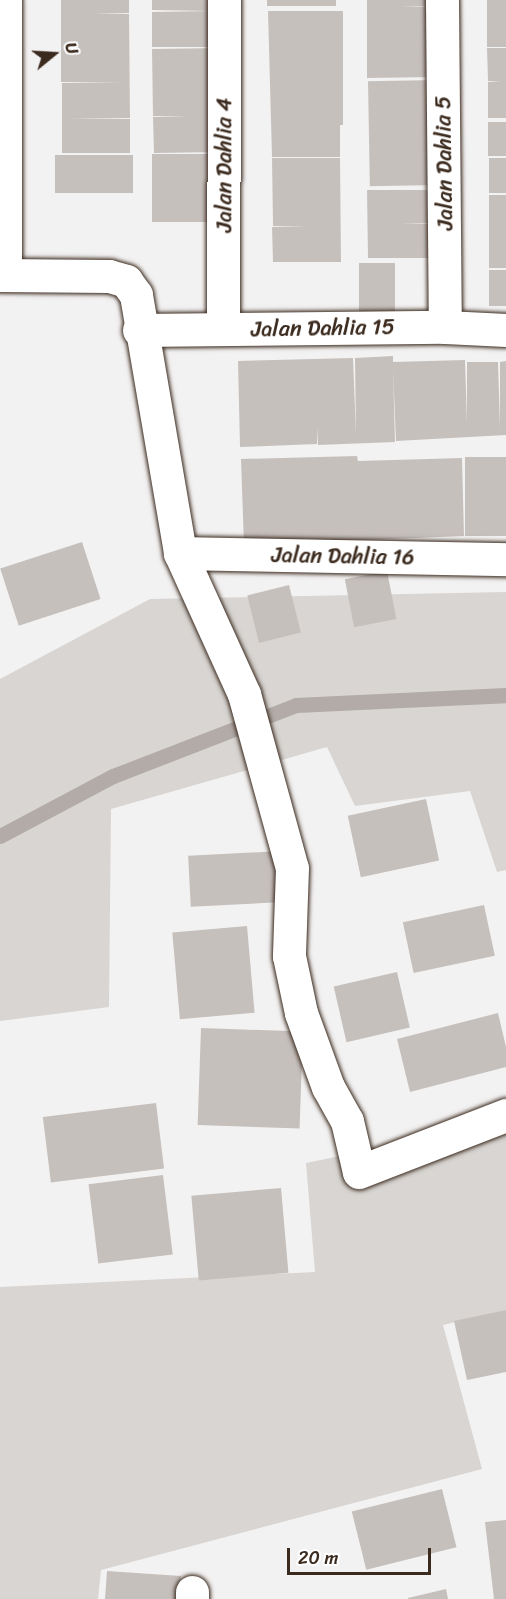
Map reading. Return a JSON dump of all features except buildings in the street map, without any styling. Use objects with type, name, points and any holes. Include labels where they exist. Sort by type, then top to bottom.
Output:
[{"type":"street","points":[[5,0],[3,275],[109,276],[126,281],[136,295],[139,330],[180,553],[243,694],[292,868],[289,956],[301,1012],[328,1087],[347,1121],[359,1172],[506,1115]]},
{"type":"street","name":"Jalan Dahlia 4","points":[[223,329],[224,0]]},
{"type":"street","name":"Jalan Dahlia 5","points":[[442,0],[445,327]]},
{"type":"street","name":"Jalan Dahlia 15","points":[[139,330],[445,327],[506,330]]},
{"type":"street","name":"Jalan Dahlia 16","points":[[180,553],[506,559]]},
{"type":"shaded area","points":[[506,592],[506,870],[497,872],[470,791],[355,806],[327,747],[111,809],[109,1007],[0,1021],[0,679],[150,599]]},
{"type":"shaded area","points":[[506,1122],[506,1310],[443,1325],[482,1469],[101,1570],[98,1599],[0,1599],[0,1287],[315,1272],[306,1163]]},
{"type":"waterway","points":[[0,836],[113,776],[296,705],[506,695]]}]
